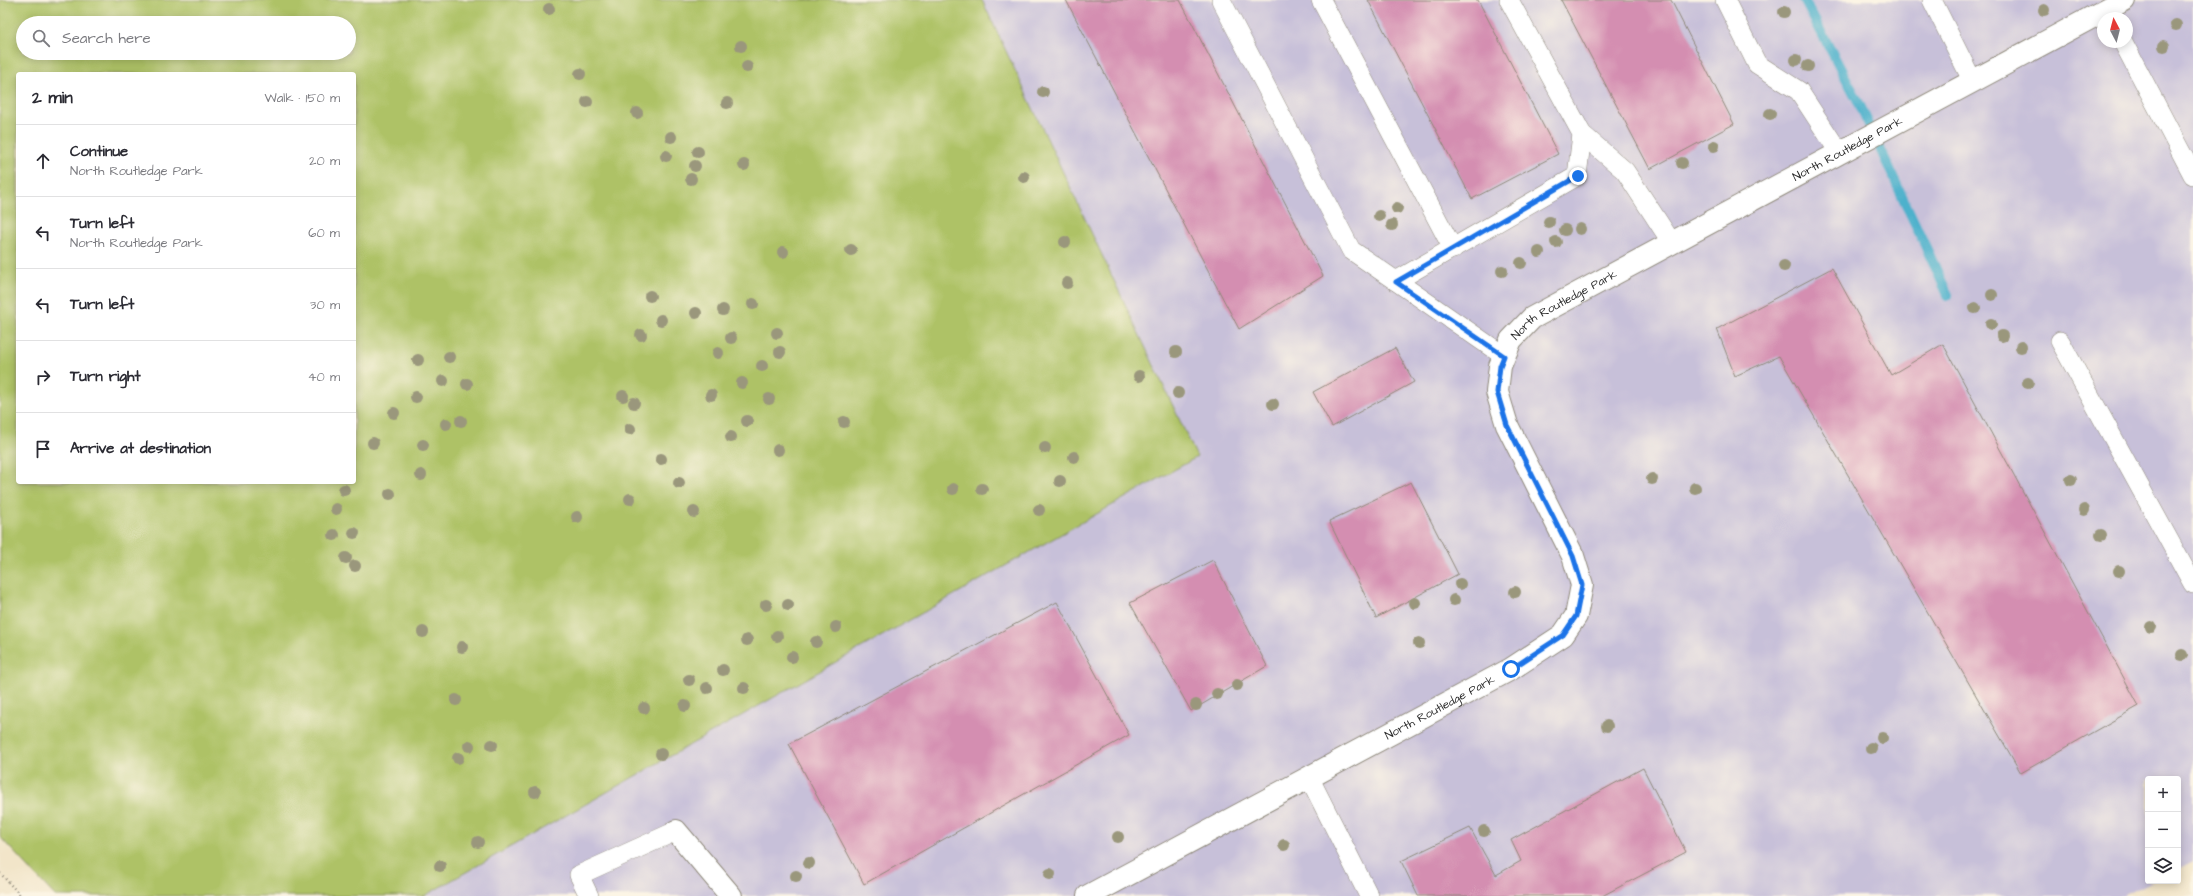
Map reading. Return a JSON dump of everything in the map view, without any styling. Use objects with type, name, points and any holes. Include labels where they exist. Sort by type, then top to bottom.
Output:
[{"type":"street","name":"North Routledge Park","points":[[1088,896],[1511,669],[1563,635],[1576,616],[1582,585],[1573,556],[1507,425],[1497,392],[1500,366],[1511,340],[1532,318],[1840,152],[2114,9]]},
{"type":"street","points":[[676,831],[731,896]]},
{"type":"lane","points":[[1221,0],[1351,250],[1504,356]]},
{"type":"lane","points":[[1321,0],[1452,248]]},
{"type":"lane","points":[[1509,0],[1582,134],[1625,171],[1672,243]]},
{"type":"lane","points":[[1725,0],[1757,64],[1799,91],[1840,152]]},
{"type":"lane","points":[[1932,0],[1973,82]]},
{"type":"lane","points":[[2126,48],[2193,175]]},
{"type":"lane","points":[[1396,282],[1578,176],[1582,134]]},
{"type":"lane","points":[[2060,341],[2193,584]]},
{"type":"lane","points":[[1309,778],[1369,896]]},
{"type":"lane","points":[[589,896],[579,875],[676,831]]},
{"type":"path","points":[[0,873],[21,896]]},
{"type":"shaded area","points":[[980,0],[2193,0],[2193,861],[2181,867],[2181,776],[2145,776],[2145,884],[2147,884],[2123,896],[424,896],[1197,457]]},
{"type":"green space","points":[[0,0],[982,0],[1197,457],[424,896],[55,896],[0,837]]},
{"type":"building","points":[[1066,0],[1180,0],[1323,276],[1239,329]]},
{"type":"building","points":[[1368,0],[1478,0],[1558,154],[1472,199]]},
{"type":"building","points":[[1561,0],[1671,0],[1734,124],[1650,169]]},
{"type":"building","points":[[1832,268],[1891,375],[1943,344],[2139,706],[2021,773],[1779,356],[1735,376],[1717,329]]},
{"type":"building","points":[[1395,348],[1414,382],[1332,427],[1313,392]]},
{"type":"building","points":[[1411,482],[1458,574],[1376,618],[1329,521]]},
{"type":"building","points":[[1213,560],[1267,666],[1191,711],[1130,603]]},
{"type":"building","points":[[1057,602],[1129,735],[864,884],[789,744]]},
{"type":"building","points":[[1643,768],[1686,852],[1602,896],[1418,896],[1401,861],[1470,828],[1496,875],[1521,861],[1511,840]]},
{"type":"waterway","points":[[1804,0],[1858,101],[1948,295]]},
{"type":"route","points":[[1511,669],[1563,635],[1576,616],[1582,585],[1573,556],[1507,425],[1497,392],[1500,366],[1504,356],[1396,282],[1578,176]]}]
